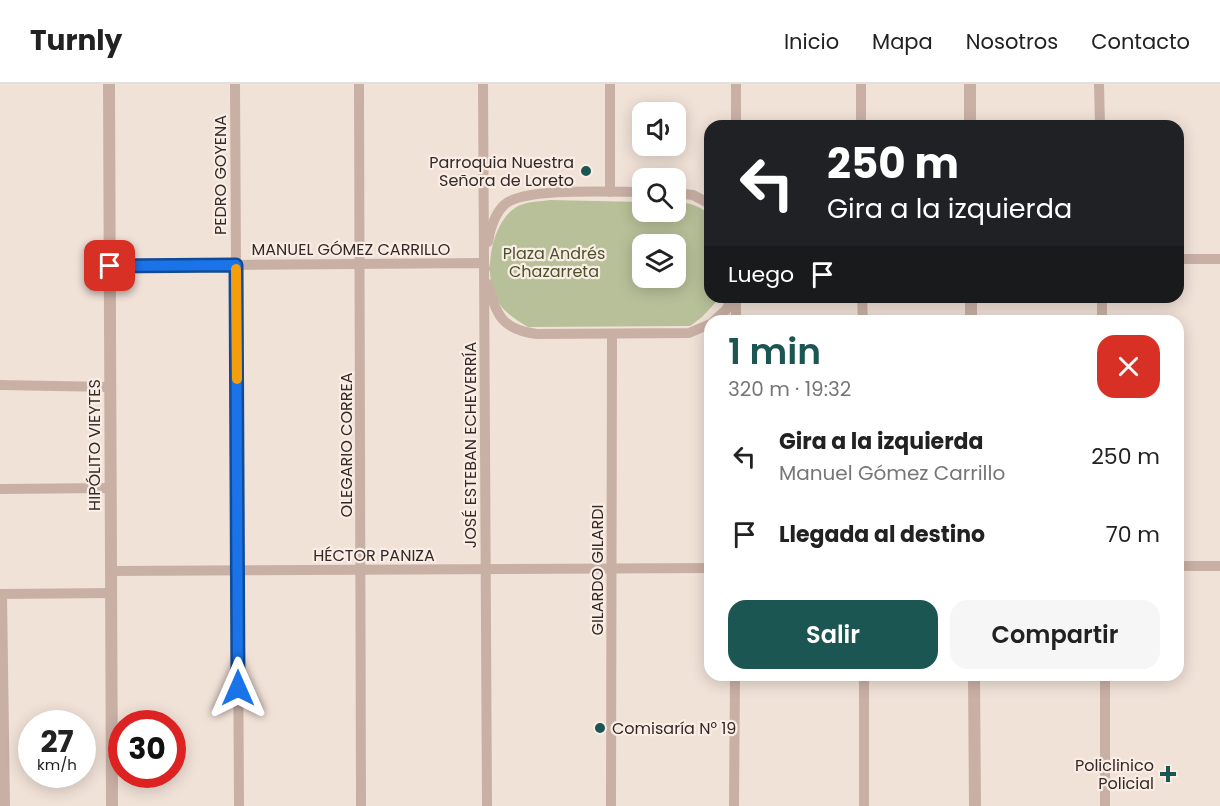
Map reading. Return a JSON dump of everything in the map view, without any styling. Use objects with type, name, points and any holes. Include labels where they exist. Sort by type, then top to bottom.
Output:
[{"type":"street","name":"HIPÓLITO VIEYTES","points":[[110,84],[112,806]]},
{"type":"street","name":"PEDRO GOYENA","points":[[235,84],[239,806]]},
{"type":"street","name":"OLEGARIO CORREA","points":[[359,84],[361,806]]},
{"type":"street","name":"JOSÉ ESTEBAN ECHEVERRÍA","points":[[483,84],[487,806]]},
{"type":"street","points":[[610,84],[610,192]]},
{"type":"street","points":[[736,84],[736,120]]},
{"type":"street","points":[[861,84],[861,120]]},
{"type":"street","points":[[970,84],[970,120]]},
{"type":"street","points":[[1099,84],[1100,120]]},
{"type":"street","points":[[632,192],[536,194],[518,197],[505,203],[496,217],[489,236],[484,263],[497,313],[519,332],[537,334],[689,333],[704,327]]},
{"type":"street","points":[[686,194],[704,201]]},
{"type":"street","points":[[1184,260],[1220,260]]},
{"type":"street","name":"MANUEL GÓMEZ CARRILLO","points":[[110,266],[484,263]]},
{"type":"street","points":[[721,315],[730,303]]},
{"type":"street","name":"GILARDO GILARDI","points":[[611,806],[612,334]]},
{"type":"street","points":[[0,385],[110,387]]},
{"type":"street","points":[[0,489],[111,488]]},
{"type":"street","points":[[1184,566],[1220,566]]},
{"type":"street","name":"HÉCTOR PANIZA","points":[[111,571],[704,568]]},
{"type":"street","points":[[5,806],[1,594],[112,593]]},
{"type":"street","points":[[734,806],[735,681]]},
{"type":"street","points":[[864,681],[864,806]]},
{"type":"street","points":[[974,681],[975,806]]},
{"type":"street","points":[[1105,681],[1105,806]]},
{"type":"green space","name":"Plaza Andrés Chazarreta","points":[[550,200],[632,202],[632,222],[686,222],[686,204],[701,209],[704,211],[704,303],[715,303],[690,326],[528,327],[508,314],[502,307],[494,293],[491,281],[493,243],[504,220],[515,208],[524,204]]},
{"type":"slow traffic","points":[[236,269],[237,379]]},
{"type":"place","name":"Parroquia Nuestra Señora de Loreto","points":[[586,171]]},
{"type":"place","name":"Comisaría N° 19","points":[[600,728]]},
{"type":"place","name":"Policlinico Policial","points":[[1168,774]]},
{"type":"route","points":[[110,266],[236,265],[238,688]]}]
